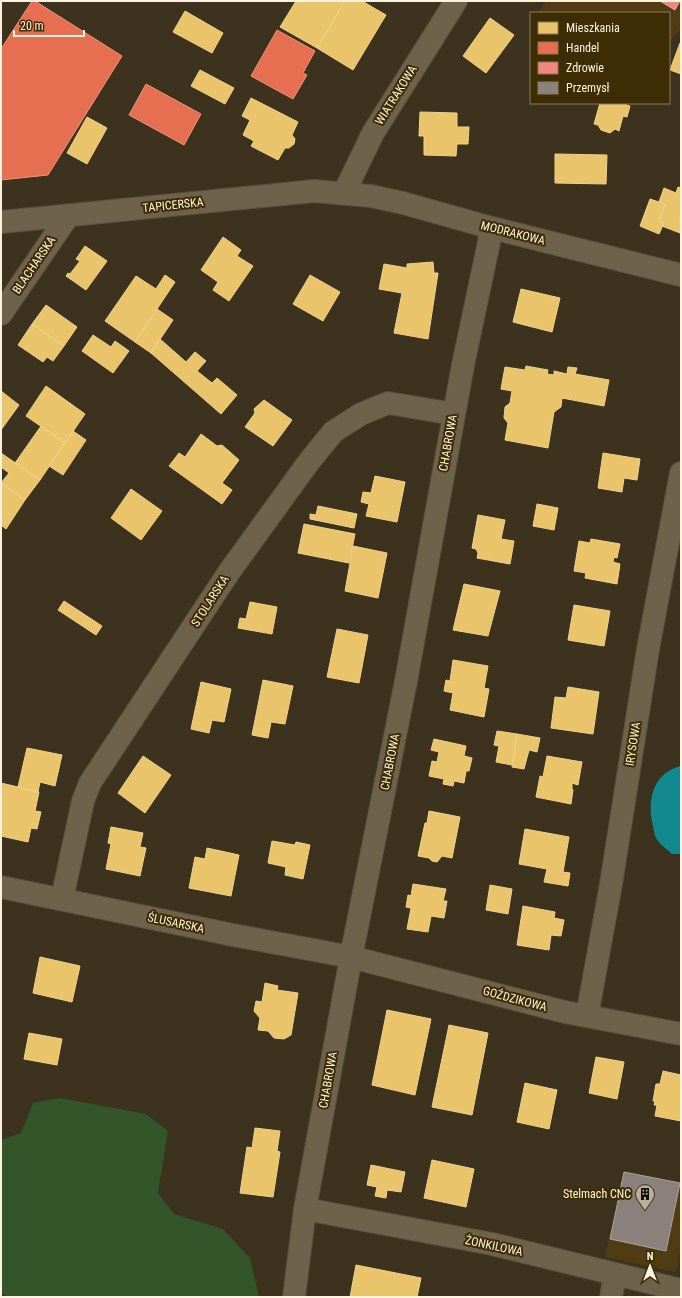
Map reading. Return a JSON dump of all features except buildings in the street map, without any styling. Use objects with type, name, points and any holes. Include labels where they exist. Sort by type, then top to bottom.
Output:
[{"type":"street","name":"WIATRAKOWA","points":[[344,193],[372,132],[456,1]]},
{"type":"street","name":"TAPICERSKA","points":[[1,222],[314,191],[344,193]]},
{"type":"street","name":"MODRAKOWA","points":[[344,193],[403,203],[492,228],[681,275]]},
{"type":"street","name":"BLACHARSKA","points":[[1,314],[68,216]]},
{"type":"street","name":"CHABROWA","points":[[294,1297],[305,1209],[351,957],[406,681],[454,414],[492,228]]},
{"type":"street","name":"STOLARSKA","points":[[62,899],[83,801],[90,783],[229,572],[312,458],[333,432],[361,414],[388,403],[454,414]]},
{"type":"street","name":"IRYSOWA","points":[[587,1016],[612,876],[648,649],[681,473]]},
{"type":"street","name":"ŚLUSARSKA","points":[[1,887],[233,935],[351,957]]},
{"type":"street","name":"GOŹDZIKOWA","points":[[351,957],[587,1016],[681,1034]]},
{"type":"street","name":"ŻONKILOWA","points":[[305,1209],[492,1244],[681,1290]]},
{"type":"street","points":[[611,1297],[615,1275]]},
{"type":"shaded area","points":[[546,1],[681,1],[681,28],[670,41],[670,12],[539,12]]},
{"type":"shaded area","name":"Stelmach CNC","points":[[624,1172],[681,1183],[681,1248],[676,1272],[605,1257]]},
{"type":"green space","points":[[60,1098],[146,1114],[168,1131],[158,1193],[174,1214],[223,1229],[250,1258],[259,1297],[8,1297],[1,1293],[1,1140],[21,1133],[33,1103]]},
{"type":"water","points":[[681,766],[681,854],[672,854],[657,840],[651,817],[651,807],[654,789],[658,781],[671,770]]},
{"type":"place","name":"Stelmach CNC","points":[[645,1211]]}]
